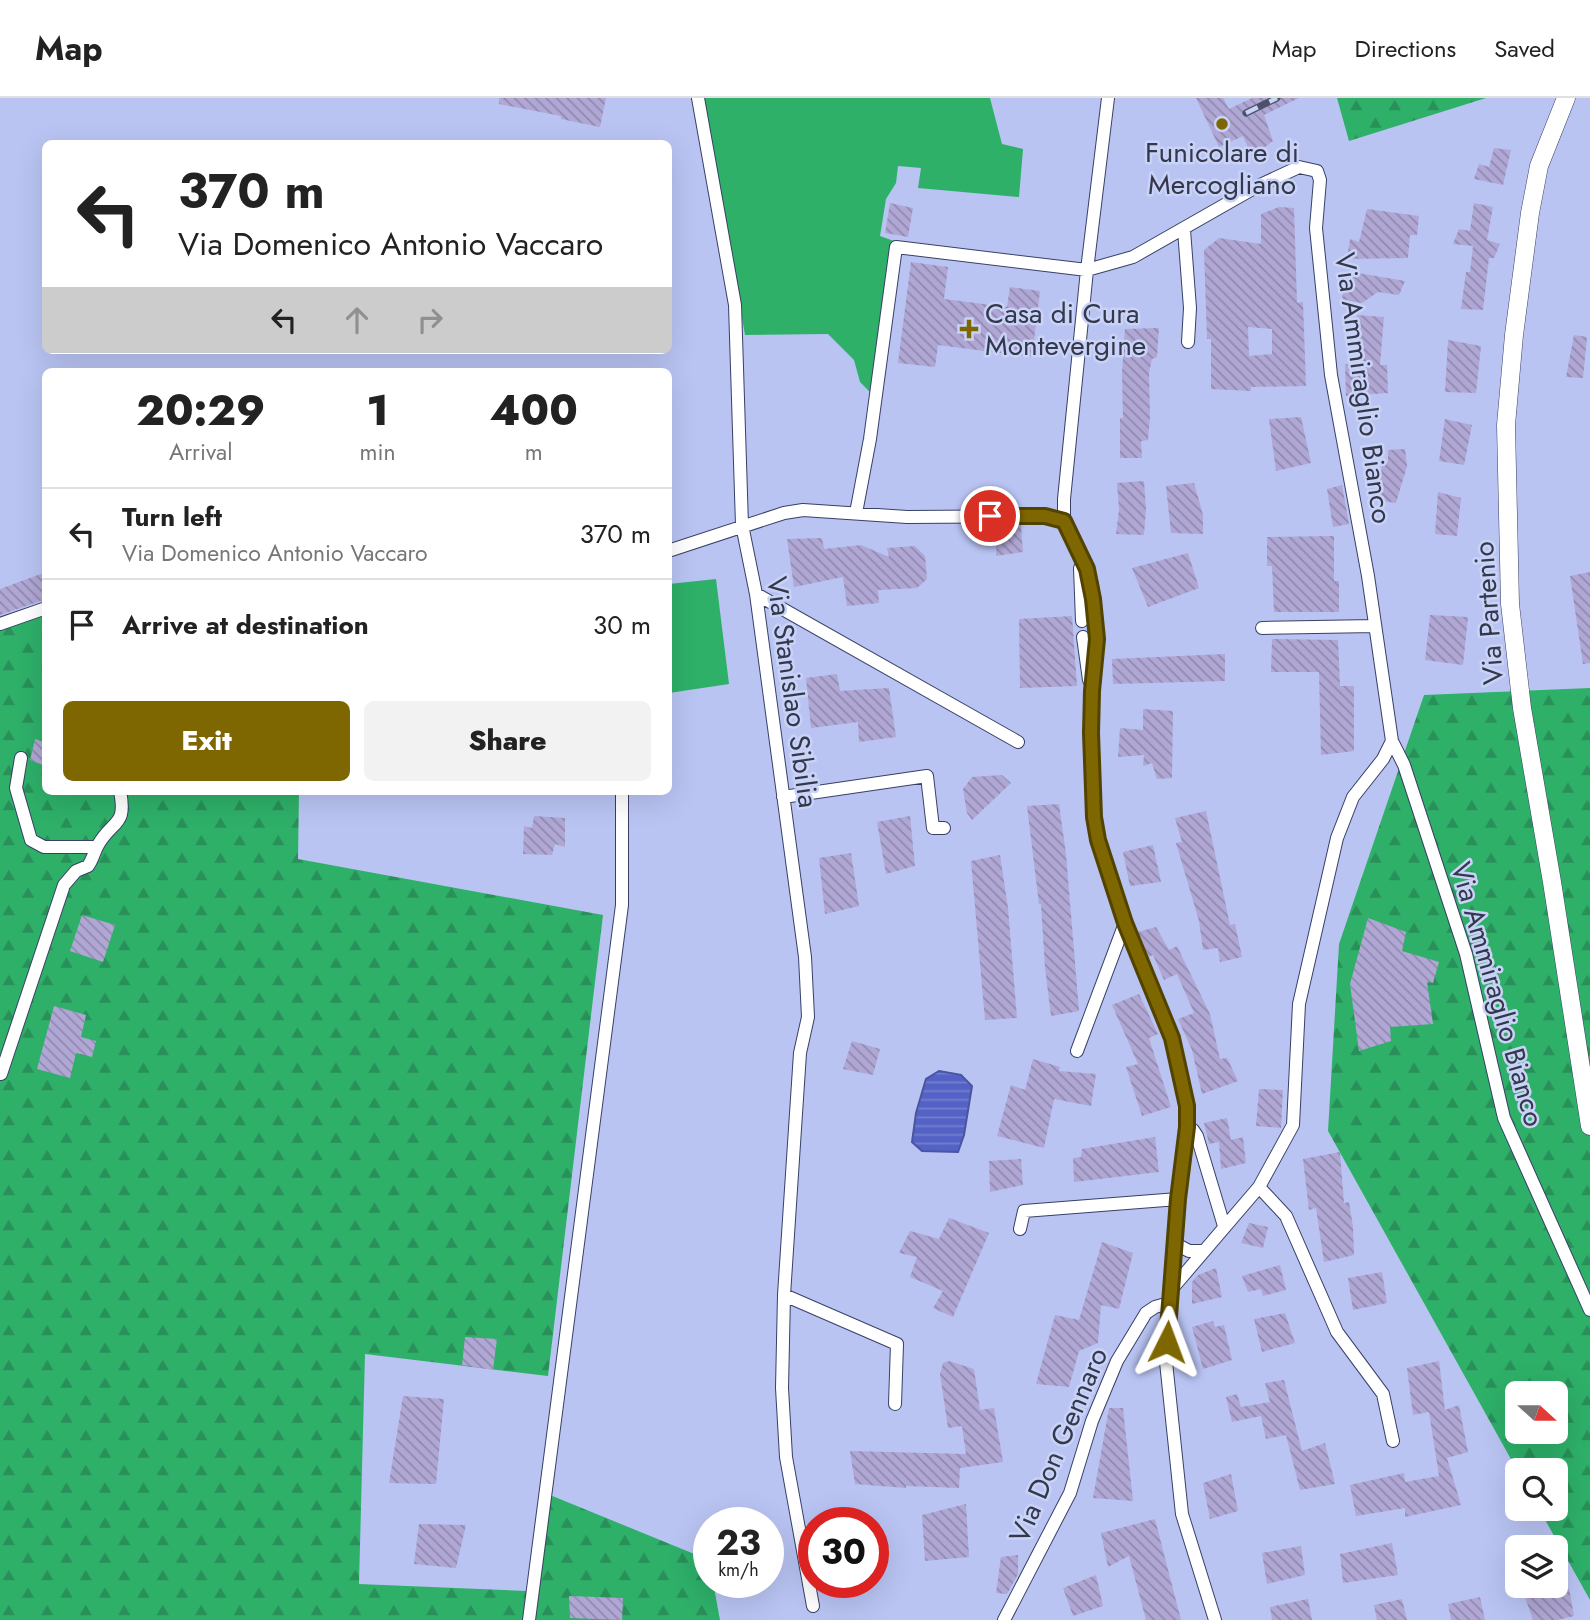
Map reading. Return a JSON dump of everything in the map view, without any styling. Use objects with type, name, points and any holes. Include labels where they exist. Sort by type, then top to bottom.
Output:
[{"type":"main road","name":"Via Partenio","points":[[1566,98],[1539,166],[1514,335],[1506,425],[1510,604],[1522,708],[1590,1126]]},
{"type":"street","name":"Via Stanislao Sibilia","points":[[698,98],[735,305],[742,526],[756,594],[805,957],[808,1017],[800,1053],[784,1295],[782,1388],[786,1457],[813,1606]]},
{"type":"street","points":[[1108,98],[1087,270],[1064,521],[1092,584],[1097,639],[1092,691],[1094,817],[1098,840],[1125,923],[1172,1038],[1187,1106],[1169,1297],[1166,1362],[1182,1514],[1215,1620]]},
{"type":"street","name":"Via Ammiraglio Bianco","points":[[1087,270],[1133,257],[1256,187],[1299,167],[1317,171],[1320,180],[1316,228],[1331,375],[1375,625],[1392,741],[1404,765],[1466,954],[1504,1118],[1590,1310]]},
{"type":"street","points":[[1184,230],[1190,308],[1188,342]]},
{"type":"street","points":[[856,513],[870,439],[896,247],[1087,270]]},
{"type":"street","points":[[672,550],[794,512],[907,517],[1045,516],[1064,521]]},
{"type":"street","points":[[1076,544],[1082,581],[1082,621]]},
{"type":"street","points":[[756,594],[1018,742]]},
{"type":"street","points":[[0,624],[42,609]]},
{"type":"street","points":[[1262,628],[1375,625]]},
{"type":"street","points":[[1083,637],[1092,691]]},
{"type":"street","points":[[1169,1297],[1203,1251],[1259,1187],[1293,1125],[1298,1004],[1337,838],[1353,797],[1383,759],[1392,741]]},
{"type":"street","points":[[21,758],[16,788],[31,840],[44,847],[96,847]]},
{"type":"street","points":[[1383,759],[1404,765]]},
{"type":"street","points":[[783,797],[927,776],[933,828],[944,828]]},
{"type":"street","points":[[1,1074],[64,885],[71,876],[88,866],[96,847],[122,815],[121,795]]},
{"type":"street","points":[[529,1620],[622,905],[622,795]]},
{"type":"street","points":[[1077,1051],[1125,923]]},
{"type":"street","points":[[1187,1127],[1198,1136],[1224,1226]]},
{"type":"street","points":[[1259,1187],[1286,1216],[1337,1332],[1383,1394],[1393,1441]]},
{"type":"street","points":[[1020,1229],[1024,1211],[1178,1199]]},
{"type":"street","points":[[1174,1243],[1189,1251],[1203,1251]]},
{"type":"street","points":[[784,1295],[897,1344],[895,1404]]},
{"type":"street","name":"Via Don Gennaro","points":[[1004,1620],[1070,1493],[1092,1421],[1117,1361],[1146,1313],[1169,1297]]},
{"type":"green space","points":[[704,98],[990,98],[1002,144],[1023,149],[1019,197],[918,188],[921,168],[898,166],[896,183],[886,199],[880,236],[894,241],[871,393],[860,382],[854,360],[828,334],[745,335]]},
{"type":"green space","points":[[1337,98],[1486,98],[1349,141]]},
{"type":"green space","points":[[716,579],[729,684],[672,693],[672,584]]},
{"type":"green space","points":[[42,614],[42,795],[299,795],[298,859],[603,915],[548,1376],[365,1354],[359,1584],[527,1591],[550,1495],[693,1553],[693,1598],[716,1598],[720,1620],[0,1620],[0,628]]},
{"type":"green space","points":[[1590,688],[1590,1600],[1568,1561],[1568,1535],[1554,1535],[1546,1521],[1568,1521],[1568,1458],[1510,1458],[1328,1131],[1339,944],[1424,695]]},
{"type":"water","points":[[939,1071],[961,1075],[972,1086],[964,1135],[958,1152],[922,1151],[912,1142],[916,1113],[926,1079]]},
{"type":"building","points":[[499,98],[606,98],[600,127],[499,104]]},
{"type":"building","points":[[1196,98],[1223,98],[1229,109],[1252,98],[1299,98],[1264,115],[1273,141],[1252,157],[1243,136],[1219,147]]},
{"type":"building","points":[[1494,148],[1511,150],[1503,185],[1474,179],[1479,164],[1489,167]]},
{"type":"building","points":[[890,203],[913,208],[908,237],[885,233]]},
{"type":"building","points":[[1474,203],[1493,207],[1487,240],[1500,244],[1494,258],[1489,258],[1483,310],[1461,309],[1473,246],[1453,244],[1459,229],[1470,231]]},
{"type":"building","points":[[1279,207],[1294,208],[1297,303],[1303,302],[1306,386],[1251,387],[1251,391],[1211,389],[1211,339],[1207,339],[1204,250],[1219,238],[1261,244],[1261,214]],"holes":[[[1248,327],[1272,329],[1272,354],[1249,356]]]},
{"type":"building","points":[[1367,209],[1419,216],[1417,235],[1410,235],[1408,258],[1347,259],[1350,239],[1359,242]]},
{"type":"building","name":"Casa di Cura Montevergine","points":[[911,262],[948,267],[944,299],[1007,307],[1010,287],[1040,291],[1032,357],[938,345],[935,367],[898,363]]},
{"type":"building","points":[[1346,271],[1405,281],[1399,295],[1378,292],[1362,303],[1342,300]]},
{"type":"building","points":[[1357,315],[1384,317],[1380,365],[1387,365],[1388,393],[1346,396],[1345,364],[1361,365]]},
{"type":"building","points":[[1159,328],[1157,357],[1152,359],[1149,373],[1148,440],[1141,441],[1142,458],[1120,458],[1125,329]]},
{"type":"building","points":[[1574,335],[1587,337],[1583,378],[1566,377]]},
{"type":"building","points":[[1448,340],[1481,346],[1476,393],[1445,392]]},
{"type":"building","points":[[1301,417],[1311,463],[1276,471],[1269,419]]},
{"type":"building","points":[[1445,419],[1472,425],[1464,465],[1439,461]]},
{"type":"building","points":[[1405,449],[1407,466],[1396,503],[1378,500],[1382,463],[1388,462],[1388,450]]},
{"type":"building","points":[[1144,481],[1144,535],[1116,534],[1119,510],[1117,483]]},
{"type":"building","points":[[1194,483],[1203,515],[1203,534],[1171,533],[1166,486]]},
{"type":"building","points":[[1342,485],[1349,524],[1333,527],[1327,489]]},
{"type":"building","points":[[1438,492],[1461,498],[1457,536],[1435,534]]},
{"type":"building","points":[[997,525],[1021,525],[1023,552],[996,556]]},
{"type":"building","points":[[1334,536],[1334,581],[1339,581],[1339,612],[1274,612],[1272,566],[1267,566],[1267,537]]},
{"type":"building","points":[[822,538],[824,549],[861,545],[889,557],[887,548],[915,546],[925,556],[927,579],[917,588],[878,590],[879,603],[847,606],[843,577],[794,587],[787,539]]},
{"type":"building","points":[[1188,553],[1199,588],[1148,607],[1132,568]]},
{"type":"building","points":[[1590,572],[1590,663],[1583,664],[1570,576]]},
{"type":"building","points":[[42,573],[42,600],[0,615],[0,589]]},
{"type":"building","points":[[1430,615],[1468,617],[1463,665],[1425,660]]},
{"type":"building","points":[[1072,616],[1077,686],[1020,688],[1019,619]]},
{"type":"building","points":[[1272,639],[1338,640],[1340,686],[1354,686],[1354,751],[1321,755],[1319,672],[1271,672]]},
{"type":"building","points":[[1225,654],[1225,681],[1113,684],[1112,659]]},
{"type":"building","points":[[837,674],[840,691],[889,688],[896,737],[859,742],[858,722],[811,728],[806,678]]},
{"type":"building","points":[[1143,709],[1173,711],[1172,778],[1157,779],[1152,763],[1143,766],[1144,755],[1118,757],[1120,728],[1143,730]]},
{"type":"building","points":[[35,739],[42,742],[42,764],[30,760]]},
{"type":"building","points":[[1002,775],[1011,783],[972,820],[967,813],[963,789],[972,777]]},
{"type":"building","points":[[1059,804],[1066,854],[1079,1011],[1051,1016],[1041,904],[1027,806]]},
{"type":"building","points":[[1206,811],[1230,925],[1235,924],[1242,957],[1220,962],[1218,948],[1203,950],[1199,921],[1176,843],[1182,842],[1175,818]]},
{"type":"building","points":[[534,816],[565,818],[565,847],[555,844],[552,855],[523,854],[524,826],[532,828]]},
{"type":"building","points":[[910,816],[915,866],[886,874],[877,822]]},
{"type":"building","points":[[1153,845],[1161,882],[1130,886],[1123,852]]},
{"type":"building","points":[[851,853],[859,906],[825,914],[819,858]]},
{"type":"building","points":[[1000,855],[1008,908],[1017,1018],[985,1020],[971,861]]},
{"type":"building","points":[[82,915],[115,925],[103,962],[70,951]]},
{"type":"building","points":[[1368,918],[1406,932],[1402,951],[1439,962],[1433,983],[1427,982],[1433,1024],[1390,1027],[1391,1041],[1359,1051],[1350,984]]},
{"type":"building","points":[[1156,927],[1169,950],[1177,946],[1210,1014],[1220,1059],[1227,1058],[1238,1081],[1202,1094],[1192,1050],[1178,1019],[1194,1013],[1177,974],[1164,980],[1153,955],[1148,957],[1138,932]]},
{"type":"building","points":[[1139,994],[1158,1034],[1149,1038],[1171,1107],[1142,1116],[1126,1067],[1138,1064],[1112,1005]]},
{"type":"building","points":[[54,1006],[86,1015],[81,1037],[96,1041],[92,1057],[76,1053],[70,1078],[37,1069]]},
{"type":"building","points":[[852,1041],[880,1049],[873,1075],[843,1069]]},
{"type":"building","points":[[1033,1059],[1060,1067],[1059,1071],[1096,1074],[1091,1106],[1054,1099],[1044,1148],[997,1136],[1011,1085],[1025,1090]]},
{"type":"building","points":[[1259,1089],[1283,1090],[1281,1128],[1256,1126]]},
{"type":"building","points":[[1227,1118],[1231,1140],[1243,1137],[1246,1163],[1221,1169],[1219,1142],[1209,1144],[1204,1123]]},
{"type":"building","points":[[1155,1137],[1159,1172],[1074,1182],[1073,1158],[1081,1157],[1082,1149]]},
{"type":"building","points":[[1340,1152],[1344,1203],[1349,1202],[1354,1255],[1324,1262],[1316,1208],[1309,1210],[1303,1159]]},
{"type":"building","points":[[1021,1159],[1023,1185],[990,1192],[989,1161]]},
{"type":"building","points":[[949,1218],[989,1233],[953,1317],[933,1308],[943,1291],[910,1277],[917,1257],[899,1253],[910,1231],[939,1239]]},
{"type":"building","points":[[1249,1223],[1268,1227],[1263,1248],[1241,1243]]},
{"type":"building","points":[[1102,1242],[1133,1253],[1119,1309],[1101,1305],[1098,1343],[1079,1351],[1069,1387],[1036,1384],[1055,1315],[1079,1320]]},
{"type":"building","points":[[1280,1265],[1286,1290],[1263,1296],[1261,1289],[1248,1292],[1242,1276]]},
{"type":"building","points":[[1216,1268],[1222,1297],[1192,1304],[1192,1282],[1198,1275]]},
{"type":"building","points":[[1382,1272],[1387,1303],[1353,1310],[1348,1278]]},
{"type":"building","points":[[1285,1313],[1295,1343],[1262,1352],[1254,1319]]},
{"type":"building","points":[[1213,1321],[1215,1327],[1224,1325],[1232,1360],[1203,1369],[1192,1327]]},
{"type":"building","points":[[465,1337],[497,1339],[493,1370],[462,1365]]},
{"type":"building","points":[[949,1361],[974,1369],[980,1410],[994,1408],[1003,1462],[960,1468],[959,1488],[855,1484],[850,1451],[966,1454],[962,1426],[948,1428],[940,1374],[943,1363]]},
{"type":"building","points":[[1439,1361],[1445,1410],[1459,1405],[1468,1452],[1447,1458],[1461,1505],[1405,1517],[1405,1508],[1356,1516],[1350,1485],[1404,1473],[1405,1482],[1439,1476],[1429,1412],[1413,1415],[1407,1368]]},
{"type":"building","points":[[1284,1380],[1302,1451],[1325,1443],[1335,1484],[1300,1490],[1286,1435],[1266,1439],[1261,1416],[1232,1422],[1226,1397],[1237,1394],[1241,1407],[1270,1402],[1265,1383]]},
{"type":"building","points":[[403,1396],[444,1399],[436,1484],[389,1483]]},
{"type":"building","points":[[1109,1408],[1123,1408],[1133,1501],[1093,1498]]},
{"type":"building","points":[[1231,1474],[1238,1511],[1210,1519],[1203,1483]]},
{"type":"building","points":[[966,1504],[969,1557],[925,1561],[922,1515]]},
{"type":"building","points":[[1155,1519],[1181,1620],[1146,1620],[1129,1556],[1108,1567],[1101,1533]]},
{"type":"building","points":[[419,1524],[466,1525],[456,1568],[414,1564]]},
{"type":"building","points":[[1392,1543],[1398,1575],[1343,1583],[1340,1554]]},
{"type":"building","points":[[1301,1546],[1305,1575],[1267,1584],[1262,1553]]},
{"type":"building","points":[[1018,1555],[1018,1574],[1007,1594],[996,1593],[1001,1557]]},
{"type":"building","points":[[1096,1575],[1103,1606],[1073,1616],[1063,1588]]},
{"type":"building","points":[[1568,1588],[1574,1616],[1558,1620],[1533,1620],[1525,1598],[1568,1598]]},
{"type":"building","points":[[569,1596],[623,1598],[622,1620],[570,1618]]},
{"type":"building","points":[[1480,1597],[1485,1620],[1451,1620],[1448,1604]]},
{"type":"building","points":[[1308,1599],[1312,1620],[1272,1620],[1270,1607]]},
{"type":"building","points":[[1402,1599],[1407,1620],[1377,1620],[1374,1605]]},
{"type":"railway","points":[[1246,113],[1277,98]]},
{"type":"place","name":"Funicolare di Mercogliano","points":[[1222,124]]},
{"type":"place","name":"Casa di Cura Montevergine","points":[[969,329]]},
{"type":"route","points":[[990,516],[1045,516],[1064,521],[1092,584],[1097,639],[1091,733],[1094,817],[1098,840],[1125,923],[1172,1038],[1187,1106],[1167,1342]]}]
